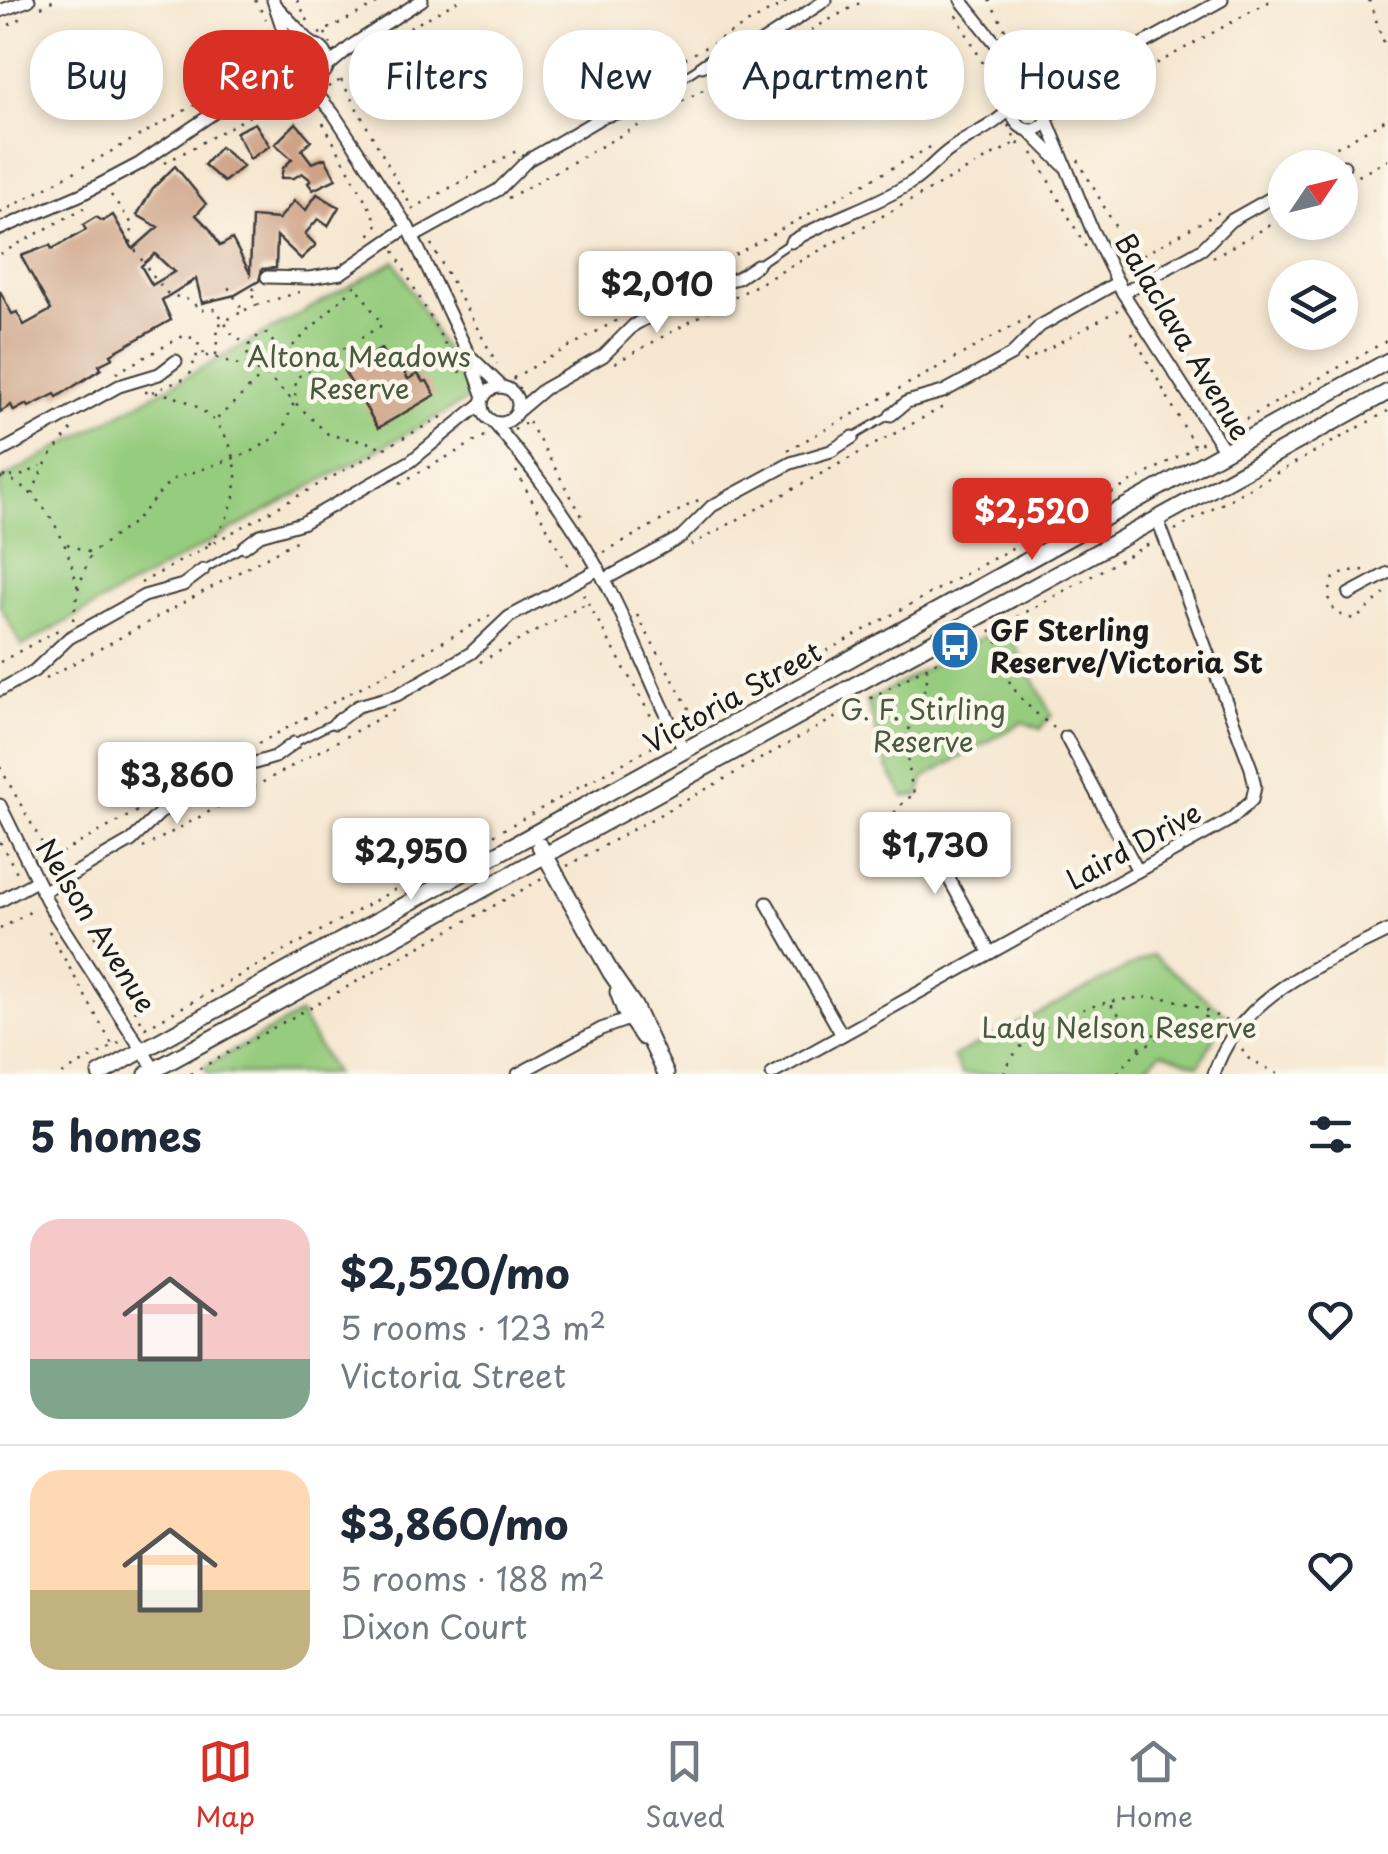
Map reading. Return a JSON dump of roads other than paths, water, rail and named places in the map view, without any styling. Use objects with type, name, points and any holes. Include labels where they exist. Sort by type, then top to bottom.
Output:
[{"type":"street","points":[[0,11],[29,0]]},
{"type":"street","points":[[376,30],[422,0]]},
{"type":"street","points":[[702,66],[724,51],[757,45],[826,0]]},
{"type":"street","points":[[961,0],[984,30]]},
{"type":"street","points":[[1156,36],[1222,0]]},
{"type":"street","points":[[273,2],[303,30]]},
{"type":"street","points":[[273,2],[282,30]]},
{"type":"street","points":[[329,67],[349,49]]},
{"type":"street","points":[[329,89],[333,114]]},
{"type":"street","points":[[329,109],[415,231],[468,355],[482,376],[483,412],[490,426],[521,452],[606,575],[697,773]]},
{"type":"street","points":[[0,229],[71,200],[139,164],[204,120]]},
{"type":"street","points":[[267,278],[341,273],[387,239],[415,231],[498,190],[528,160],[598,120]]},
{"type":"street","points":[[1016,120],[1027,130]]},
{"type":"street","points":[[791,242],[856,214],[913,182],[950,149],[990,129],[1007,121],[1027,130],[1040,128],[1046,120]]},
{"type":"street","name":"Balaclava Avenue","points":[[1049,120],[1120,287],[1237,474]]},
{"type":"street","name":"Balaclava Avenue","points":[[1027,130],[1066,168]]},
{"type":"street","points":[[891,415],[907,402],[944,392],[1012,355],[1040,326],[1120,287],[1145,280],[1202,248],[1230,222],[1268,200]]},
{"type":"street","points":[[456,416],[490,426],[506,423],[544,389],[603,356],[640,321],[701,288],[738,278],[757,265]]},
{"type":"street","name":"Victoria Street","points":[[100,1074],[1388,361]]},
{"type":"street","points":[[0,452],[119,386],[159,374],[176,362]]},
{"type":"street","points":[[482,376],[530,392],[544,389]]},
{"type":"street","points":[[244,547],[260,535],[302,523],[411,461],[456,416],[483,400],[491,389],[508,385]]},
{"type":"street","points":[[508,385],[517,398],[521,452]]},
{"type":"street","name":"Victoria Street","points":[[151,1072],[1388,392]]},
{"type":"street","points":[[334,722],[358,706],[396,695],[471,652],[509,617],[681,538],[712,506],[798,460],[831,451],[852,436]]},
{"type":"street","name":"Laird Drive","points":[[772,1074],[1242,812],[1252,800],[1251,768],[1157,518]]},
{"type":"street","points":[[0,690],[34,671],[69,638],[144,596],[182,585],[204,570]]},
{"type":"street","points":[[1348,594],[1388,573]]},
{"type":"street","points":[[1066,737],[1138,871]]},
{"type":"street","points":[[0,901],[62,879],[131,841],[162,812],[235,769],[276,757],[294,743]]},
{"type":"street","name":"Nelson Avenue","points":[[0,805],[39,886],[144,1050],[151,1072]]},
{"type":"street","points":[[917,821],[990,953]]},
{"type":"street","points":[[532,834],[666,1074]]},
{"type":"street","points":[[767,903],[842,1035]]},
{"type":"street","points":[[1214,1074],[1235,1032],[1258,1004],[1290,982],[1388,932]]},
{"type":"street","points":[[518,1074],[630,1013]]},
{"type":"lane","points":[[687,75],[702,66]]},
{"type":"lane","points":[[757,265],[791,242]]},
{"type":"lane","points":[[852,436],[891,415]]},
{"type":"lane","points":[[204,570],[244,547]]},
{"type":"lane","points":[[294,743],[334,722]]},
{"type":"place","name":"GF Sterling Reserve/Victoria St","points":[[955,645]]},
{"type":"park label","name":"Altona Meadows Reserve","points":[[359,371]]},
{"type":"park label","name":"G. F. Stirling Reserve","points":[[923,724]]},
{"type":"park label","name":"Lady Nelson Reserve","points":[[1119,1026]]}]
